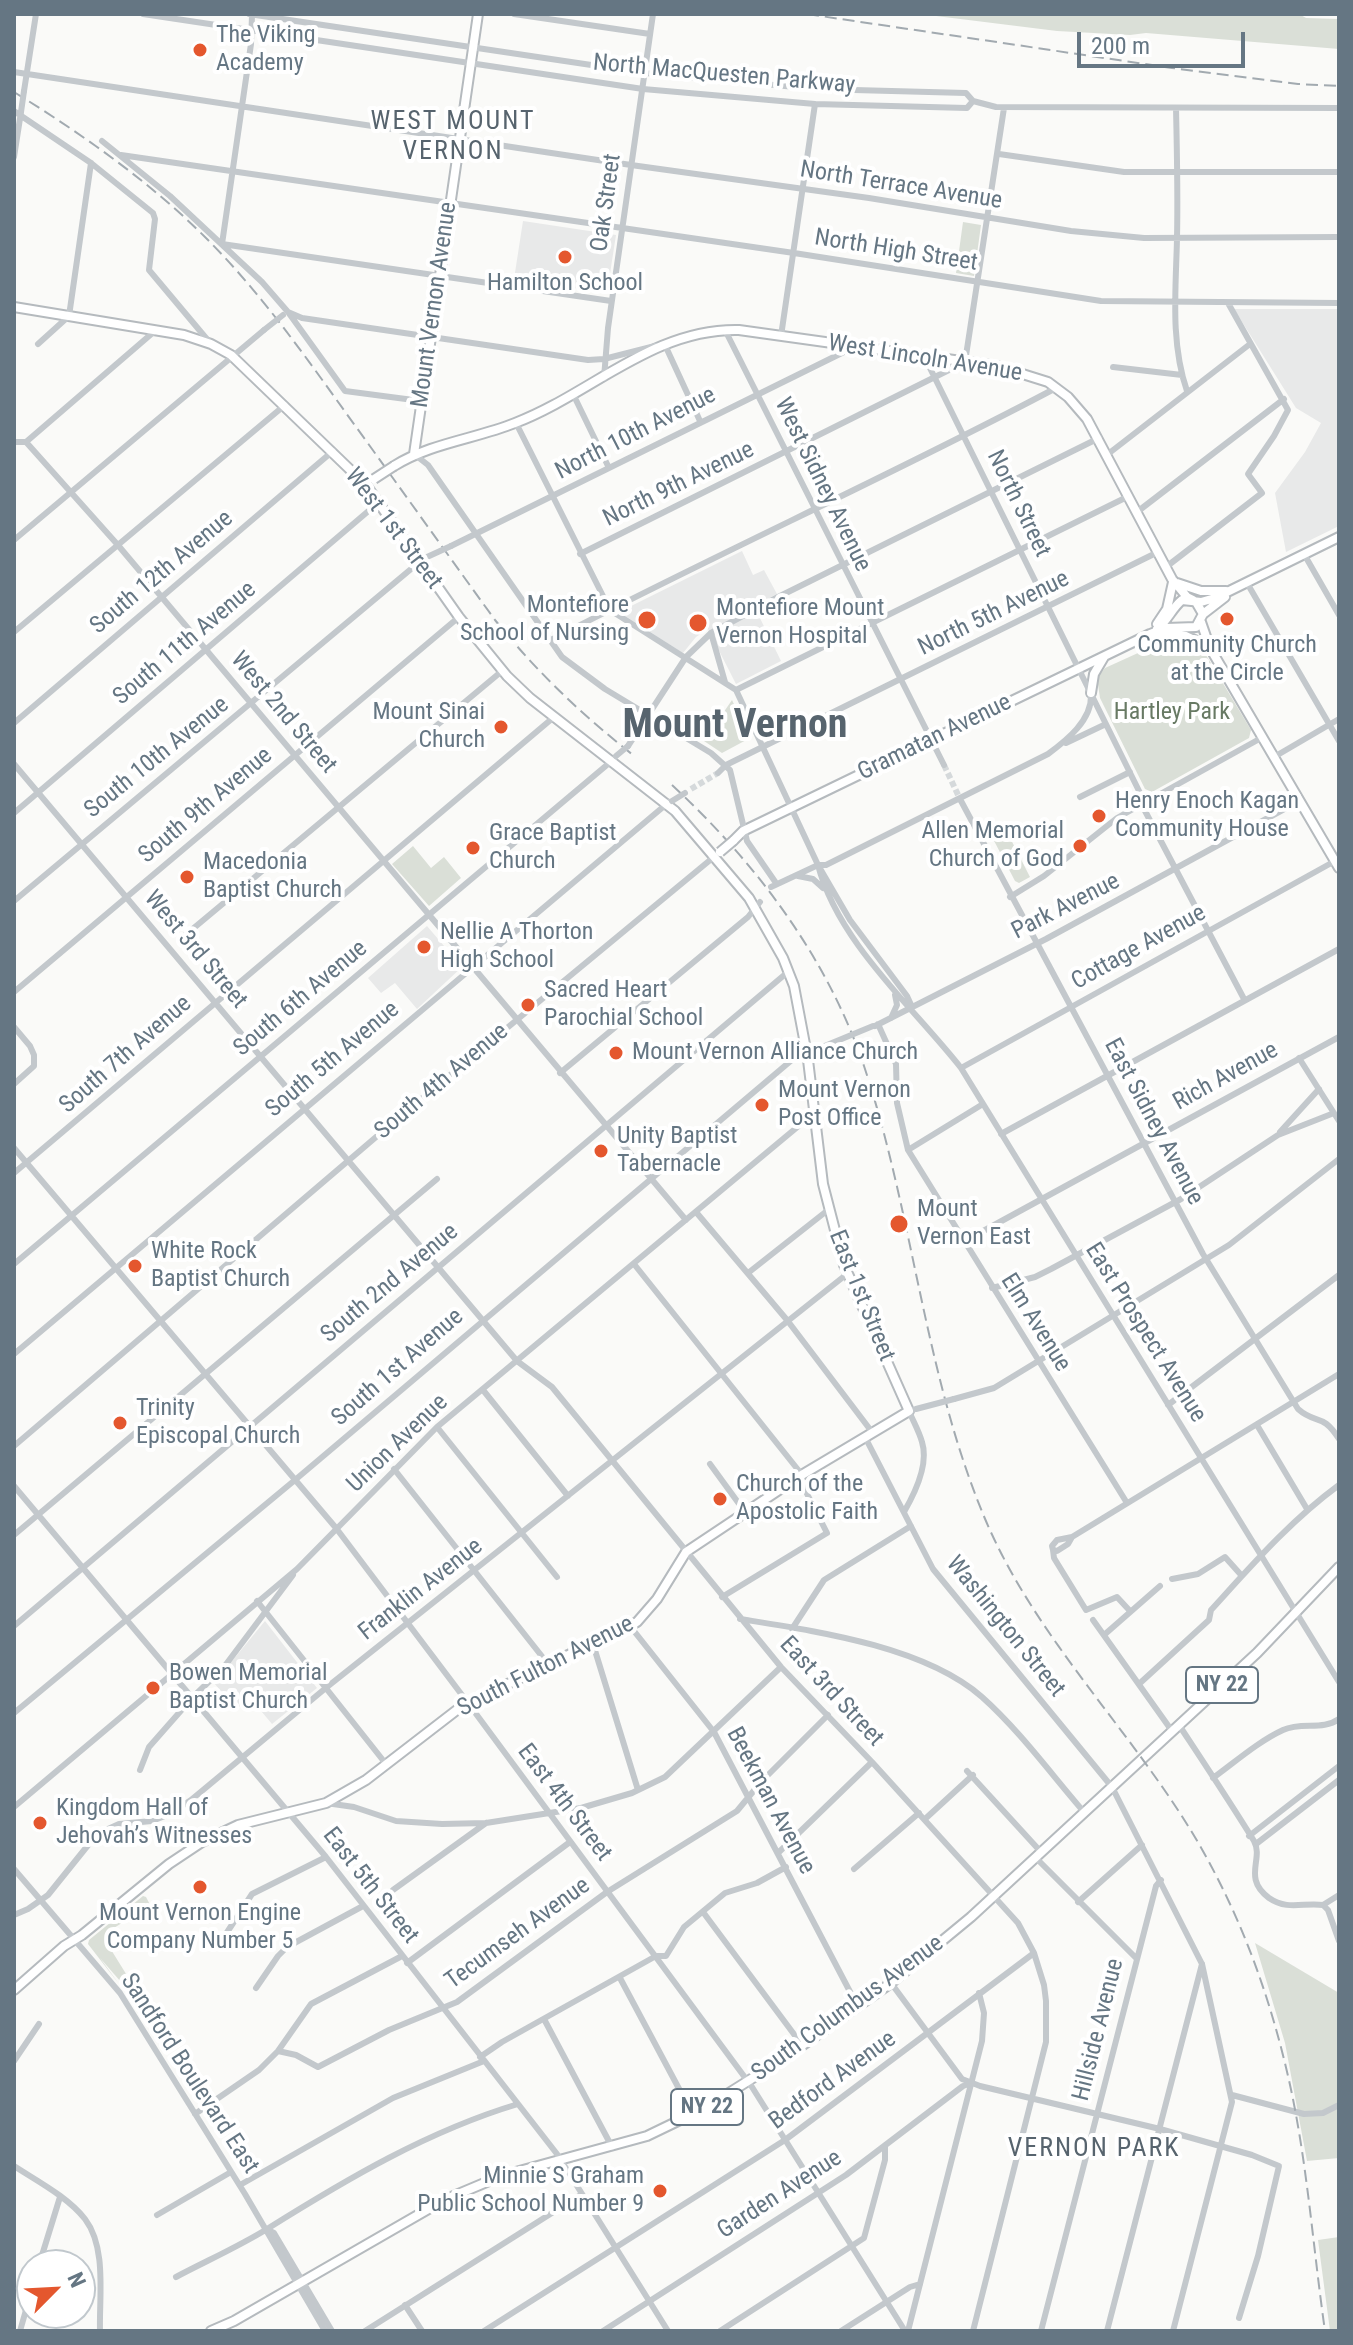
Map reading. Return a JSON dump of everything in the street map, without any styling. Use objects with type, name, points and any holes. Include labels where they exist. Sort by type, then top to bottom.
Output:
[{"type":"main road","name":"Mount Vernon Avenue","points":[[414,454],[478,14]]},
{"type":"main road","name":"West 1st Street","points":[[14,307],[198,338],[231,355],[370,482],[379,502],[423,559],[459,617],[502,671],[554,717],[614,759],[678,797],[720,852]]},
{"type":"main road","name":"West Lincoln Avenue","points":[[370,482],[414,454],[516,423],[574,396],[630,361],[664,344],[692,335],[725,330],[997,366],[1036,376],[1056,388],[1079,409],[1108,454],[1173,581],[1187,597],[1195,601]]},
{"type":"main road","points":[[1337,864],[1208,647],[1175,621],[1175,607],[1186,599],[1195,601],[1233,590],[1339,537]]},
{"type":"main road","name":"West Lincoln Avenue","points":[[1173,581],[1175,607]]},
{"type":"main road","points":[[1208,647],[1186,636],[1152,633],[1167,609],[1173,581],[1201,591],[1233,590]]},
{"type":"main road","points":[[1185,628],[1202,618],[1233,590]]},
{"type":"main road","points":[[1195,601],[1208,647]]},
{"type":"main road","name":"Gramatan Avenue","points":[[1152,633],[1170,617],[1175,607]]},
{"type":"main road","name":"Gramatan Avenue","points":[[720,852],[743,831],[1079,668],[1152,633],[1166,628],[1185,628]]},
{"type":"main road","points":[[1091,693],[1094,674],[1104,656]]},
{"type":"main road","name":"East 1st Street","points":[[720,852],[757,905],[789,971],[811,1052],[813,1114],[828,1210],[847,1274],[912,1410]]},
{"type":"main road","name":"South Fulton Avenue","points":[[14,1990],[169,1864],[202,1842],[238,1825],[326,1803],[366,1780],[468,1703],[644,1617],[686,1552],[800,1476],[912,1410]]},
{"type":"main road","name":"NY 22","points":[[1176,1728],[1268,1642],[1339,1567]]},
{"type":"main road","name":"South Columbus Avenue","points":[[211,2331],[454,2195],[489,2180],[647,2136],[693,2115],[748,2082],[891,1983],[994,1895],[1176,1728]]},
{"type":"street","points":[[14,157],[18,112],[36,14]]},
{"type":"street","name":"North MacQuesten Parkway","points":[[143,14],[643,89],[815,104],[951,109],[967,108],[973,101]]},
{"type":"street","points":[[222,244],[252,30],[251,14]]},
{"type":"street","name":"North MacQuesten Parkway","points":[[251,14],[645,73],[817,89],[966,93],[973,101],[1004,108],[1339,108]]},
{"type":"street","points":[[330,26],[332,14]]},
{"type":"street","points":[[514,14],[650,34]]},
{"type":"street","name":"Oak Street","points":[[604,378],[611,301],[653,14]]},
{"type":"street","name":"North Terrace Avenue","points":[[14,72],[1071,231],[1144,238],[1339,237]]},
{"type":"street","points":[[781,336],[815,104]]},
{"type":"street","points":[[965,362],[1004,108]]},
{"type":"street","points":[[1176,108],[1175,303],[1182,375],[1187,391]]},
{"type":"street","points":[[18,112],[91,163],[153,213],[155,219],[149,270],[211,344]]},
{"type":"street","points":[[102,141],[262,282],[345,391],[421,401]]},
{"type":"street","points":[[999,154],[1124,172],[1339,172]]},
{"type":"street","name":"North High Street","points":[[121,155],[1101,301],[1339,303]]},
{"type":"street","points":[[38,344],[69,316],[91,163]]},
{"type":"street","points":[[222,244],[611,301]]},
{"type":"street","points":[[1166,567],[1262,493],[1248,474],[1288,410],[1227,303]]},
{"type":"street","points":[[14,540],[231,355],[285,313]]},
{"type":"street","name":"West Lincoln Avenue","points":[[285,313],[430,338],[585,359],[604,359],[664,344]]},
{"type":"street","points":[[14,442],[26,442],[156,330]]},
{"type":"street","name":"West Sidney Avenue","points":[[725,330],[932,741]]},
{"type":"street","points":[[664,344],[700,421]]},
{"type":"street","points":[[1108,454],[1250,344]]},
{"type":"street","name":"North 10th Avenue","points":[[435,553],[852,348]]},
{"type":"street","name":"North Street","points":[[924,356],[1143,803],[1244,999]]},
{"type":"street","name":"North 9th Avenue","points":[[580,554],[965,362]]},
{"type":"street","points":[[1113,367],[1182,375]]},
{"type":"street","points":[[551,640],[1056,388]]},
{"type":"street","points":[[574,396],[609,468]]},
{"type":"street","points":[[1137,512],[1284,399]]},
{"type":"street","points":[[14,632],[285,405]]},
{"type":"street","points":[[516,423],[610,610],[736,690],[1129,496]]},
{"type":"street","name":"South 6th Avenue","points":[[14,1264],[614,759],[628,746],[686,657],[711,633],[1099,438]]},
{"type":"street","name":"West 2nd Street","points":[[26,442],[117,544],[686,1220]]},
{"type":"street","name":"South 12th Avenue","points":[[14,723],[333,451]]},
{"type":"street","points":[[414,454],[428,465],[562,657],[726,765],[734,777],[743,831],[774,885],[818,865],[826,865],[1106,724]]},
{"type":"street","name":"South 11th Avenue","points":[[14,813],[379,502]]},
{"type":"street","name":"North 5th Avenue","points":[[718,773],[726,765],[1158,552]]},
{"type":"street","name":"South 10th Avenue","points":[[14,901],[423,559],[435,553]]},
{"type":"street","points":[[1304,554],[1339,615]]},
{"type":"street","points":[[1247,583],[1339,741]]},
{"type":"street","name":"South 9th Avenue","points":[[14,992],[459,617]]},
{"type":"street","points":[[711,633],[725,682]]},
{"type":"street","points":[[183,937],[502,671]]},
{"type":"street","name":"East Prospect Avenue","points":[[736,690],[818,865],[860,940],[907,996],[912,1008]]},
{"type":"street","points":[[1060,746],[1087,716],[1091,693]]},
{"type":"street","name":"South 7th Avenue","points":[[14,1173],[554,717]]},
{"type":"street","points":[[1274,757],[1339,719]]},
{"type":"street","points":[[1010,897],[1044,876],[1109,824],[1263,737]]},
{"type":"street","points":[[932,741],[944,765]]},
{"type":"street","name":"West 3rd Street","points":[[14,764],[349,1160]]},
{"type":"street","points":[[1080,797],[1130,772]]},
{"type":"street","name":"South 5th Avenue","points":[[14,1354],[678,797]]},
{"type":"street","name":"East Sidney Avenue","points":[[960,799],[1206,1259],[1293,1402],[1303,1414],[1326,1421],[1339,1439]]},
{"type":"street","name":"Park Avenue","points":[[811,1052],[912,1008],[1299,801]]},
{"type":"street","name":"South 4th Avenue","points":[[14,1446],[349,1160],[720,852]]},
{"type":"street","name":"Cottage Avenue","points":[[961,1068],[1208,931],[1337,864]]},
{"type":"street","name":"East Prospect Avenue","points":[[818,865],[824,890],[894,991],[912,1008],[961,1068],[1339,1681]]},
{"type":"street","points":[[794,875],[813,879],[824,890]]},
{"type":"street","points":[[560,1073],[757,905]]},
{"type":"street","points":[[1001,1134],[1339,949]]},
{"type":"street","name":"South 2nd Avenue","points":[[14,1626],[789,971]]},
{"type":"street","points":[[891,1018],[897,1005],[894,991]]},
{"type":"street","name":"Elm Avenue","points":[[875,1025],[896,1064],[897,1103],[908,1150],[1127,1503]]},
{"type":"street","points":[[14,1027],[34,1055],[34,1066],[14,1084]]},
{"type":"street","name":"Rich Avenue","points":[[963,1242],[1339,1037]]},
{"type":"street","name":"South 1st Avenue","points":[[14,1713],[793,1059],[811,1052]]},
{"type":"street","points":[[1299,1058],[1339,1121]]},
{"type":"street","points":[[1278,1135],[1319,1089]]},
{"type":"street","points":[[908,1150],[983,1104]]},
{"type":"street","points":[[992,1288],[1035,1277],[1175,1202],[1278,1135],[1334,1113]]},
{"type":"street","name":"Union Avenue","points":[[14,1807],[297,1569],[437,1427],[813,1114]]},
{"type":"street","name":"East 4th Street","points":[[14,1148],[336,1528],[408,1623],[748,2082],[906,2331]]},
{"type":"street","name":"South Fulton Avenue","points":[[912,1410],[994,1388],[1229,1245],[1339,1159]]},
{"type":"street","name":"East 3rd Street","points":[[349,1160],[517,1361],[552,1387],[781,1667],[994,1895],[1018,1923],[1034,1953],[1044,1985],[1046,2042],[973,2331]]},
{"type":"street","points":[[14,1535],[437,1179]]},
{"type":"street","points":[[748,1273],[828,1210]]},
{"type":"street","name":"Washington Street","points":[[696,1212],[787,1320],[868,1435],[933,1569],[1112,1787],[1202,1964],[1232,2095]]},
{"type":"street","points":[[634,1264],[799,1471],[827,1533],[722,1597]]},
{"type":"street","name":"Franklin Avenue","points":[[14,1915],[40,1901],[60,1882],[97,1834],[119,1824],[152,1821],[170,1814],[847,1274]]},
{"type":"street","points":[[1168,1405],[1339,1275]]},
{"type":"street","points":[[1130,1611],[1117,1597],[1086,1610],[1054,1558],[1057,1540],[1072,1537],[1339,1374]]},
{"type":"street","points":[[483,1390],[568,1496]]},
{"type":"street","name":"East 1st Street","points":[[904,1512],[912,1499],[924,1456],[912,1410]]},
{"type":"street","points":[[1257,1425],[1307,1509]]},
{"type":"street","points":[[437,1427],[557,1577]]},
{"type":"street","points":[[710,1464],[745,1512]]},
{"type":"street","points":[[394,1469],[548,1664]]},
{"type":"street","points":[[1139,1684],[1209,1620],[1211,1610],[1260,1555],[1307,1509],[1339,1485]]},
{"type":"street","name":"East 5th Street","points":[[14,1486],[326,1857],[518,2104],[561,2160],[668,2331]]},
{"type":"street","points":[[792,1629],[824,1580],[911,1526]]},
{"type":"street","points":[[1172,1579],[1198,1574],[1225,1557],[1242,1576]]},
{"type":"street","points":[[140,1770],[149,1747],[224,1667],[297,1569]]},
{"type":"street","points":[[1104,1635],[1160,1586]]},
{"type":"street","points":[[257,1601],[386,1764]]},
{"type":"street","points":[[740,1619],[889,1650],[961,1681],[1001,1717],[1084,1812]]},
{"type":"street","points":[[1093,1620],[1213,1778],[1256,1844],[1256,1880],[1270,1898],[1292,1907],[1323,1905],[1339,1895]]},
{"type":"street","name":"Beekman Avenue","points":[[630,1626],[714,1732],[858,2007]]},
{"type":"street","points":[[593,1644],[638,1790]]},
{"type":"street","points":[[326,1803],[354,1807],[396,1821],[486,1823],[581,1808],[638,1790],[665,1777],[781,1667]]},
{"type":"street","name":"Tecumseh Avenue","points":[[278,2051],[296,2055],[318,2067],[389,2030],[443,2009],[482,1985],[607,1892],[729,1816],[828,1715]]},
{"type":"street","points":[[1213,1778],[1283,1730],[1302,1725],[1327,1727],[1339,1719]]},
{"type":"street","points":[[778,1853],[872,1762]]},
{"type":"street","points":[[1249,1836],[1339,1766]]},
{"type":"street","points":[[854,1869],[922,1816],[970,1773],[1078,1902],[1136,1958]]},
{"type":"street","points":[[1256,1844],[1339,1780]]},
{"type":"street","points":[[393,1890],[486,1823]]},
{"type":"street","points":[[407,1963],[570,1842]]},
{"type":"street","points":[[1078,1902],[1142,1845]]},
{"type":"street","points":[[224,1937],[252,1894],[326,1857]]},
{"type":"street","points":[[240,2185],[393,2098],[482,2059],[544,2019],[656,1956],[666,1956],[684,1927],[725,1893],[757,1883],[786,1867]]},
{"type":"street","name":"Sandford Boulevard East","points":[[14,1869],[120,1993],[266,2229],[274,2233],[325,2331]]},
{"type":"street","name":"Hillside Avenue","points":[[1041,2331],[1136,1958],[1156,1886],[1161,1880]]},
{"type":"street","points":[[1323,1905],[1328,1910],[1339,1941]]},
{"type":"street","points":[[256,1988],[278,1956],[293,1944],[337,1923],[363,1906]]},
{"type":"street","points":[[703,1912],[802,2045]]},
{"type":"street","name":"Bedford Avenue","points":[[484,2331],[785,2140],[1034,1953]]},
{"type":"street","points":[[195,2114],[259,2070],[278,2051],[311,2004],[402,1956]]},
{"type":"street","points":[[1107,2331],[1202,1964]]},
{"type":"street","points":[[620,1978],[693,2115]]},
{"type":"street","points":[[891,1983],[962,2079],[1160,2129],[1252,2155],[1279,2166],[1258,2256],[1239,2318]]},
{"type":"street","points":[[906,2331],[972,2083],[984,2027],[979,1993]]},
{"type":"street","points":[[544,2019],[612,2147]]},
{"type":"street","points":[[14,2061],[39,2024]]},
{"type":"street","name":"Garden Avenue","points":[[603,2331],[819,2192],[885,2147],[963,2086],[972,2083]]},
{"type":"street","points":[[1173,2331],[1218,2147],[1228,2121],[1232,2095],[1304,2114],[1323,2113],[1339,2105]]},
{"type":"street","points":[[176,2277],[407,2147],[456,2124],[518,2104]]},
{"type":"street","points":[[720,2331],[852,2248],[867,2235],[885,2160],[885,2147]]},
{"type":"street","points":[[14,2166],[60,2197],[85,2219],[94,2238],[98,2258],[100,2331]]},
{"type":"street","points":[[157,2215],[231,2172]]},
{"type":"street","points":[[365,2331],[582,2194]]},
{"type":"street","points":[[44,2249],[60,2197]]},
{"type":"street","name":"Sandford Boulevard East","points":[[299,2283],[332,2331]]},
{"type":"street","points":[[841,2331],[920,2284]]},
{"type":"street","points":[[405,2305],[422,2331]]},
{"type":"shaded area","name":"Hamilton School","points":[[523,221],[616,235],[607,293],[514,279]]},
{"type":"shaded area","points":[[1234,309],[1339,309],[1339,526],[1286,552],[1275,493],[1305,452],[1321,423],[1296,408]]},
{"type":"shaded area","name":"Montefiore Mount Vernon Hospital","points":[[742,551],[753,575],[764,570],[777,594],[754,606],[781,661],[736,684],[708,629],[696,637],[683,653],[625,616],[627,608]]},
{"type":"shaded area","name":"Nellie A Thorton High School","points":[[427,926],[462,967],[417,1009],[395,983],[381,993],[368,978]]},
{"type":"shaded area","points":[[265,1621],[317,1688],[272,1724],[251,1699],[236,1709],[214,1683]]},
{"type":"green space","points":[[920,14],[1299,14],[1306,18],[1339,19],[1339,49],[1146,33],[1057,31]]},
{"type":"green space","points":[[963,222],[981,225],[974,276],[956,273]]},
{"type":"green space","name":"Hartley Park","points":[[1171,638],[1190,641],[1203,650],[1251,730],[1249,738],[1152,792],[1145,789],[1100,698],[1097,678],[1105,668]]},
{"type":"green space","points":[[732,700],[750,738],[722,753],[704,741]]},
{"type":"green space","points":[[1005,828],[1030,877],[1019,883],[1015,881],[991,835]]},
{"type":"green space","points":[[413,846],[431,868],[444,857],[461,878],[429,906],[392,864]]},
{"type":"green space","points":[[143,1896],[157,1918],[152,1921],[155,1917],[151,1911],[147,1913],[144,1909],[106,1933],[108,1937],[105,1940],[128,1977],[121,1982],[100,1958],[119,1984],[88,1944],[89,1940]]},
{"type":"green space","points":[[1255,1943],[1339,1993],[1339,2158],[1307,2161],[1285,2043]]},
{"type":"green space","points":[[1339,2237],[1339,2331],[1330,2331],[1318,2240]]},
{"type":"tunnel","points":[[944,765],[960,799]]},
{"type":"tunnel","points":[[691,789],[718,773]]},
{"type":"railway","points":[[807,14],[1172,68],[1298,84],[1339,86]]},
{"type":"railway","points":[[14,92],[139,178],[225,258],[297,345],[495,620],[560,691],[633,755]]},
{"type":"railway","points":[[672,785],[760,879],[786,914],[830,987],[849,1026],[881,1122],[946,1404],[983,1514],[1003,1557],[1053,1638],[1190,1829],[1236,1918],[1271,2012],[1295,2107],[1325,2331]]},
{"type":"place","name":"The Viking Academy","points":[[200,50]]},
{"type":"place","name":"Hamilton School","points":[[565,257]]},
{"type":"place","name":"Community Church at the Circle","points":[[1227,619]]},
{"type":"place","name":"Montefiore School of Nursing","points":[[647,620]]},
{"type":"place","name":"Montefiore Mount Vernon Hospital","points":[[698,623]]},
{"type":"place","name":"Mount Sinai Church","points":[[501,727]]},
{"type":"place","name":"Henry Enoch Kagan Community House","points":[[1099,816]]},
{"type":"place","name":"Allen Memorial Church of God","points":[[1080,846]]},
{"type":"place","name":"Grace Baptist Church","points":[[473,848]]},
{"type":"place","name":"Macedonia Baptist Church","points":[[187,877]]},
{"type":"place","name":"Nellie A Thorton High School","points":[[424,947]]},
{"type":"place","name":"Sacred Heart Parochial School","points":[[528,1005]]},
{"type":"place","name":"Mount Vernon Alliance Church","points":[[616,1053]]},
{"type":"place","name":"Mount Vernon Post Office","points":[[762,1105]]},
{"type":"place","name":"Unity Baptist Tabernacle","points":[[601,1151]]},
{"type":"place","name":"Mount Vernon East","points":[[899,1224]]},
{"type":"place","name":"White Rock Baptist Church","points":[[135,1266]]},
{"type":"place","name":"Trinity Episcopal Church","points":[[120,1423]]},
{"type":"place","name":"Church of the Apostolic Faith","points":[[720,1499]]},
{"type":"place","name":"Bowen Memorial Baptist Church","points":[[153,1688]]},
{"type":"place","name":"Kingdom Hall of Jehovah’s Witnesses","points":[[40,1823]]},
{"type":"place","name":"Mount Vernon Engine Company Number 5","points":[[200,1887]]},
{"type":"place","name":"Minnie S Graham Public School Number 9","points":[[660,2191]]},
{"type":"district","name":"WEST MOUNT VERNON","points":[[453,137]]},
{"type":"district","name":"Mount Vernon","points":[[735,727]]},
{"type":"district","name":"VERNON PARK","points":[[1094,2149]]}]
